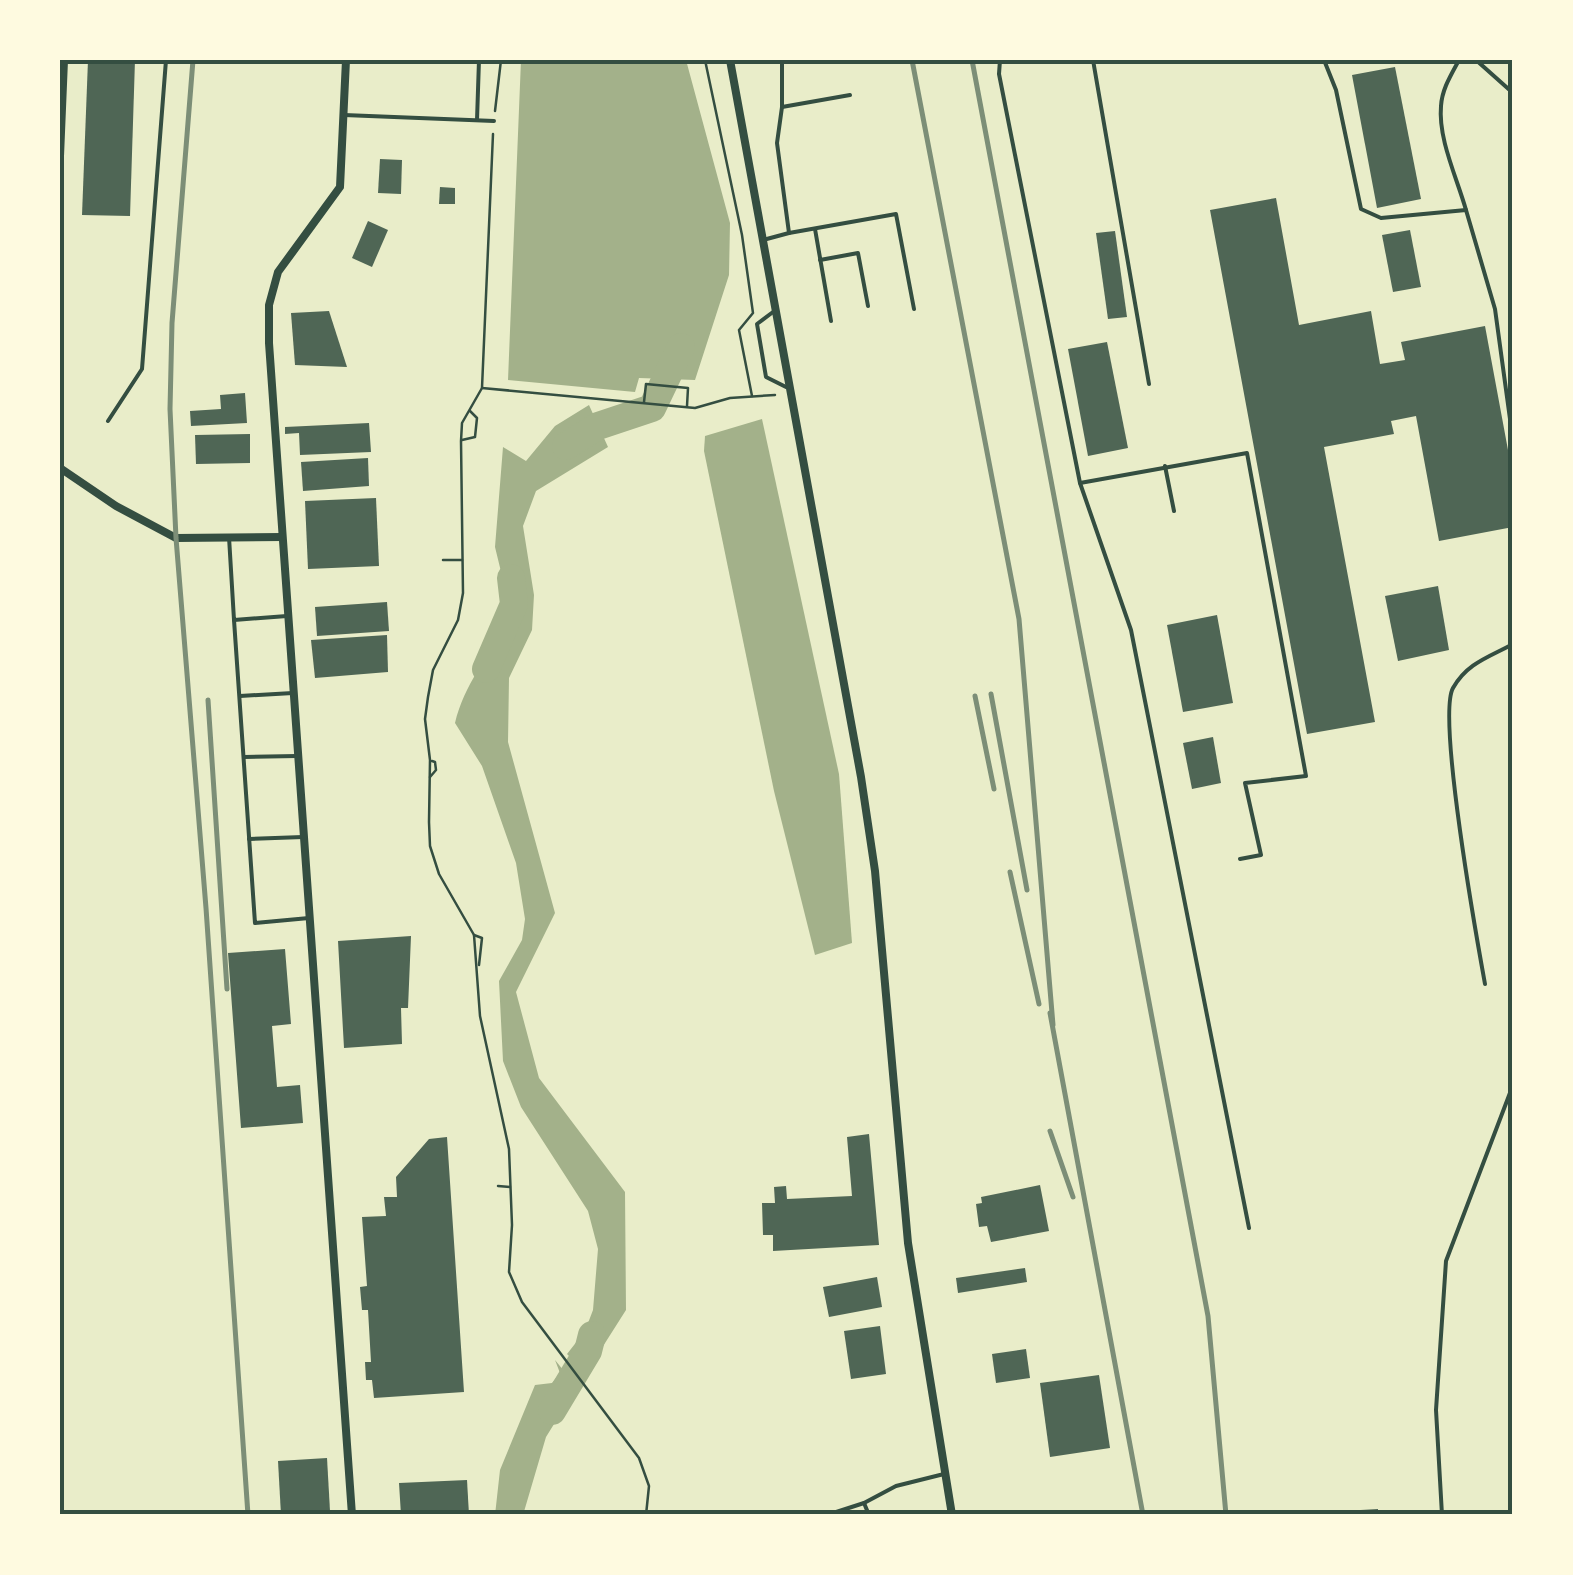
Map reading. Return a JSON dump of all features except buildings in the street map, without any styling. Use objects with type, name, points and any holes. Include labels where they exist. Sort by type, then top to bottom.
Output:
[{"type":"street","points":[[60,156],[64,60]]},
{"type":"street","points":[[346,60],[340,187],[278,272],[269,305],[352,1515]]},
{"type":"street","points":[[730,60],[861,777],[874,871],[908,1243],[952,1515]]},
{"type":"street","points":[[60,468],[116,506],[176,538],[282,537]]},
{"type":"lane","points":[[108,420],[142,369],[166,60]]},
{"type":"lane","points":[[477,121],[479,60]]},
{"type":"lane","points":[[782,60],[778,144],[790,234]]},
{"type":"lane","points":[[1000,60],[999,74],[1080,482],[1131,630],[1249,1228]]},
{"type":"lane","points":[[1093,60],[1150,384]]},
{"type":"lane","points":[[1324,60],[1336,90],[1361,210],[1381,218],[1466,210]]},
{"type":"lane","points":[[1459,60],[1446,82],[1442,125],[1495,309],[1513,440]]},
{"type":"lane","points":[[1476,60],[1513,92]]},
{"type":"lane","points":[[782,107],[850,95]]},
{"type":"lane","points":[[344,115],[494,121]]},
{"type":"lane","points":[[764,240],[896,214],[914,309]]},
{"type":"lane","points":[[814,229],[831,321]]},
{"type":"lane","points":[[820,260],[858,254],[868,306]]},
{"type":"lane","points":[[776,309],[758,324],[766,377],[791,392]]},
{"type":"lane","points":[[1503,376],[1513,376]]},
{"type":"lane","points":[[1080,482],[1247,453],[1306,776],[1245,782],[1261,855],[1240,859]]},
{"type":"lane","points":[[1165,466],[1174,510]]},
{"type":"lane","points":[[229,537],[255,924],[309,918]]},
{"type":"lane","points":[[234,620],[288,616]]},
{"type":"lane","points":[[1486,984],[1451,754],[1450,692],[1470,665],[1513,644]]},
{"type":"lane","points":[[240,696],[293,694]]},
{"type":"lane","points":[[244,757],[298,756]]},
{"type":"lane","points":[[250,839],[303,837]]},
{"type":"lane","points":[[1442,1515],[1436,1410],[1446,1261],[1513,1085]]},
{"type":"lane","points":[[828,1515],[864,1503],[896,1486],[944,1474]]},
{"type":"lane","points":[[864,1503],[869,1515]]},
{"type":"path","points":[[501,60],[494,121],[482,388],[462,423],[463,594],[458,620],[433,670],[424,720],[430,760],[430,846],[439,874],[474,934],[480,1016],[501,1108],[511,1187],[509,1272],[522,1302],[630,1446],[647,1476],[650,1495],[646,1515]]},
{"type":"path","points":[[706,60],[742,236],[753,313],[738,330],[752,396]]},
{"type":"path","points":[[644,403],[646,384],[688,388],[687,407]]},
{"type":"path","points":[[482,388],[695,408],[730,398],[791,392]]},
{"type":"path","points":[[461,440],[476,437],[476,418],[469,410]]},
{"type":"path","points":[[443,560],[464,560]]},
{"type":"path","points":[[498,1186],[511,1187]]},
{"type":"shaded area","points":[[521,60],[686,60],[730,223],[729,275],[695,380],[639,378],[635,392],[508,380]]},
{"type":"shaded area","points":[[589,405],[608,447],[536,491],[523,526],[534,595],[532,630],[509,678],[508,742],[555,913],[516,992],[539,1078],[625,1192],[626,1310],[586,1373],[567,1354],[585,1331],[593,1310],[598,1249],[588,1211],[521,1107],[503,1061],[499,981],[522,940],[525,919],[516,863],[482,766],[455,723],[471,682],[513,621],[495,547],[503,447],[526,461],[555,426]]},
{"type":"shaded area","points":[[762,419],[839,774],[852,943],[815,955],[774,791],[704,451],[705,436]]},
{"type":"shaded area","points":[[555,1360],[577,1387],[546,1437],[523,1515],[495,1515],[500,1470],[535,1385],[552,1383],[560,1373]]},
{"type":"waterway","points":[[566,446],[598,426],[652,408],[681,347]]},
{"type":"waterway","points":[[486,669],[514,604],[511,578]]},
{"type":"waterway","points":[[552,1411],[588,1351],[592,1335]]},
{"type":"railway","points":[[193,60],[172,323],[170,409],[176,538],[248,1515]]},
{"type":"railway","points":[[912,60],[1019,619],[1053,1025]]},
{"type":"railway","points":[[972,60],[1208,1316],[1226,1515]]},
{"type":"railway","points":[[991,694],[1027,890]]},
{"type":"railway","points":[[975,696],[994,789]]},
{"type":"railway","points":[[208,700],[227,989]]},
{"type":"railway","points":[[1010,872],[1039,1004]]},
{"type":"railway","points":[[1050,1013],[1143,1515]]},
{"type":"railway","points":[[1050,1131],[1073,1197]]}]
